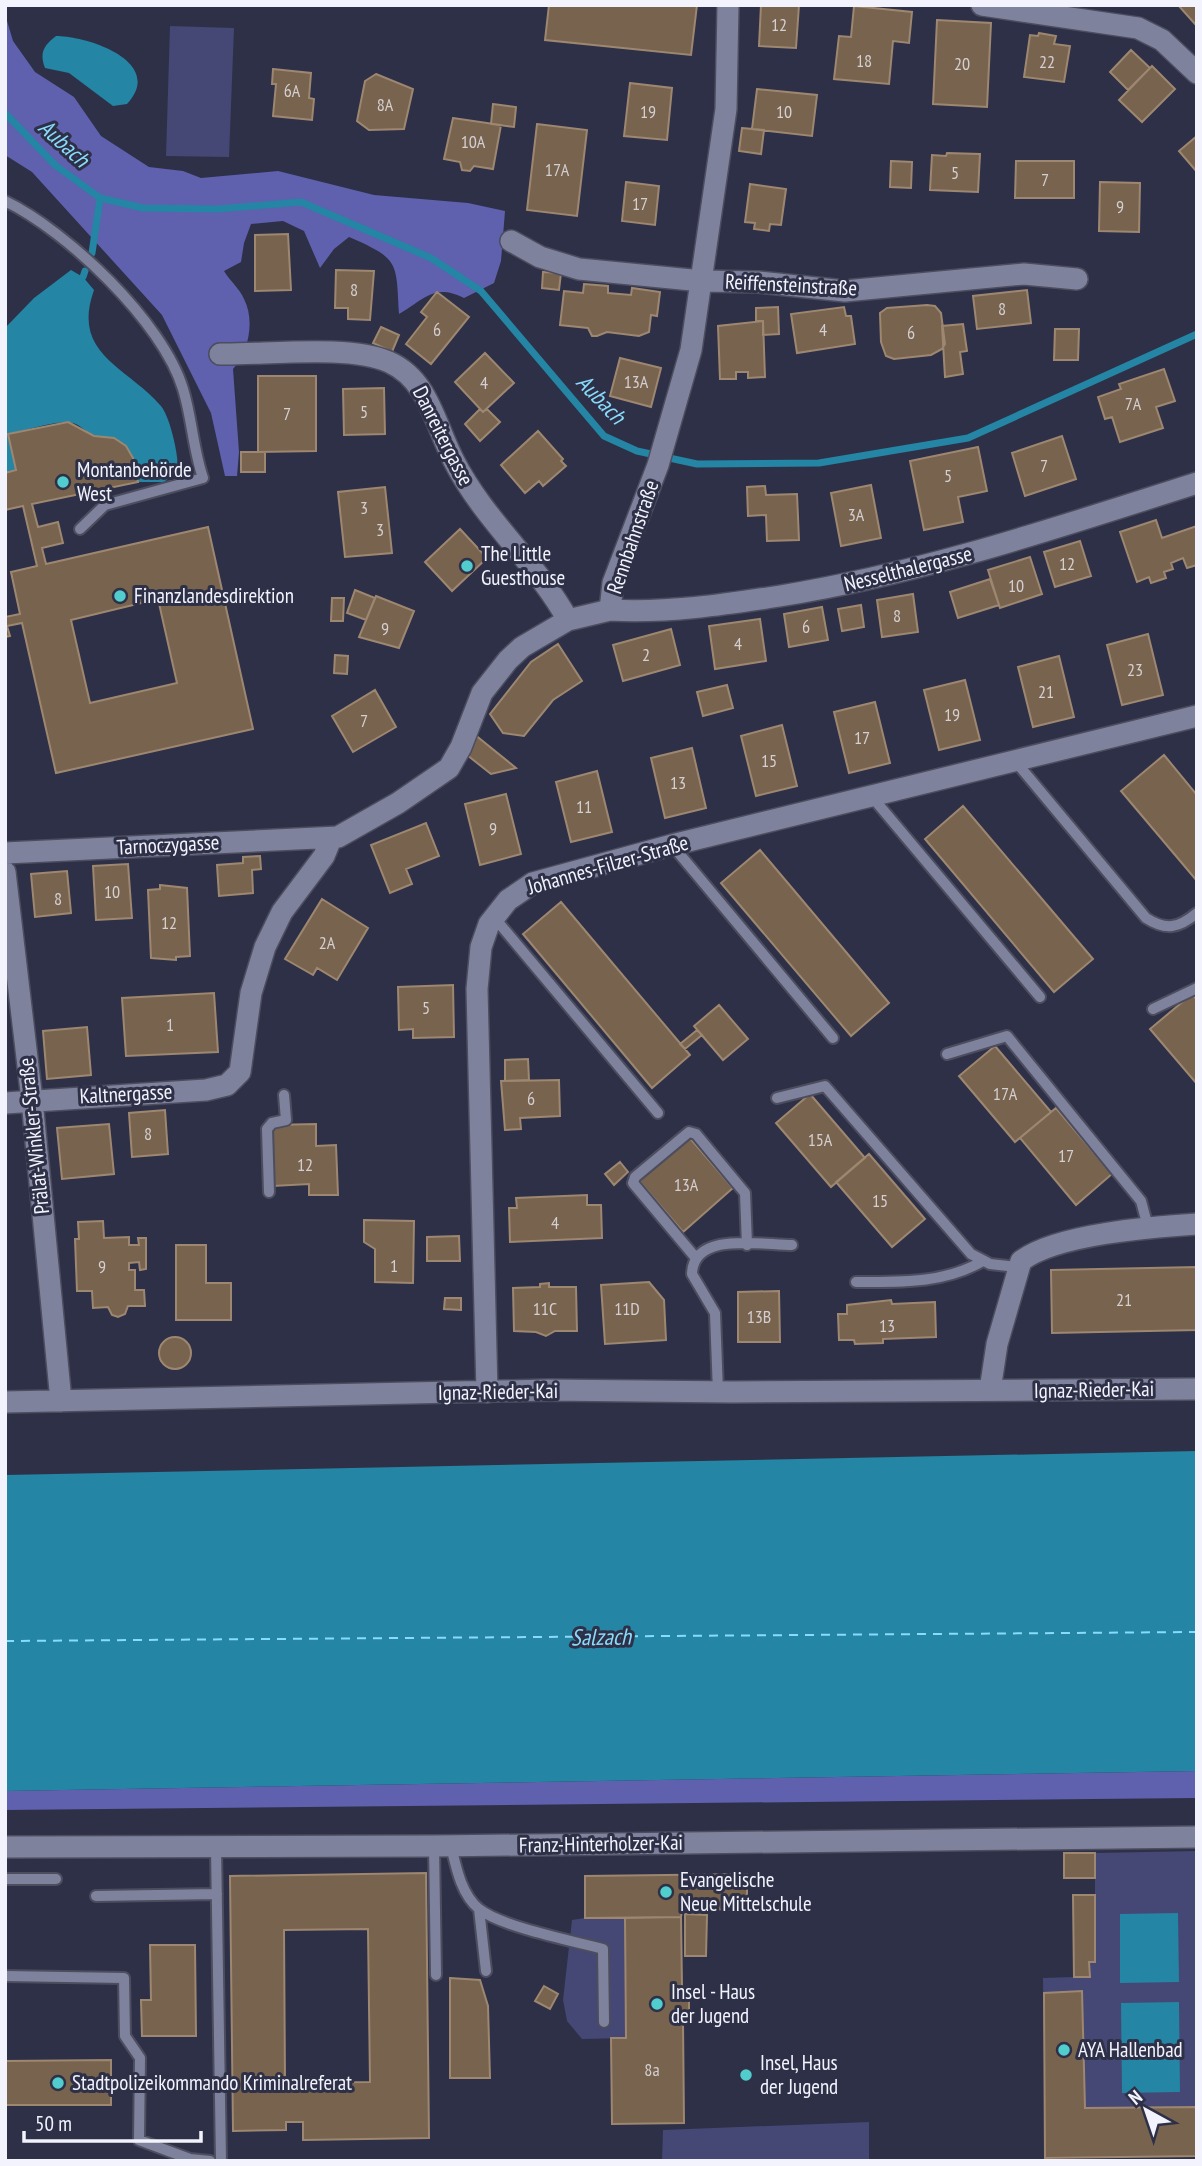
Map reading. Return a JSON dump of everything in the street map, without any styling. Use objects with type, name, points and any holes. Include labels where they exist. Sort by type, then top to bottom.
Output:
[{"type":"street","name":"Rennbahnstraße","points":[[331,839],[358,827],[444,772],[456,757],[482,693],[500,669],[522,647],[568,620],[610,610],[616,571],[661,457],[691,350],[726,109],[728,5]]},
{"type":"street","points":[[982,5],[1138,28],[1162,40],[1197,73]]},
{"type":"street","name":"Reiffensteinstraße","points":[[511,242],[553,262],[579,269],[845,291],[1024,274],[1077,279]]},
{"type":"street","name":"Danreitergasse","points":[[220,354],[354,355],[382,359],[404,371],[424,393],[453,459],[472,493],[550,590],[568,620]]},
{"type":"street","name":"Nesselthalergasse","points":[[610,610],[647,612],[827,589],[975,554],[1197,483]]},
{"type":"street","name":"Johannes-Filzer-Straße","points":[[487,1392],[477,989],[481,947],[493,916],[508,900],[533,883],[672,845],[873,798],[1197,716]]},
{"type":"street","name":"Tarnoczygasse","points":[[5,853],[331,839]]},
{"type":"street","name":"Kaltnergasse","points":[[5,1102],[206,1090],[227,1085],[240,1072],[251,993],[265,947],[282,912],[324,856],[331,839]]},
{"type":"street","name":"Prälat-Winkler-Straße","points":[[5,872],[32,1100],[61,1401]]},
{"type":"street","points":[[990,1390],[997,1344],[1017,1267],[1035,1253],[1148,1227],[1197,1224]]},
{"type":"street","name":"Ignaz-Rieder-Kai","points":[[5,1402],[487,1392],[1197,1389]]},
{"type":"street","name":"Franz-Hinterholzer-Kai","points":[[5,1847],[216,1848],[1197,1837]]},
{"type":"lane","points":[[5,201],[70,244],[136,309],[163,344],[183,389],[203,478],[105,505],[80,529]]},
{"type":"lane","points":[[1016,762],[1146,918],[1159,927],[1174,927],[1197,914]]},
{"type":"lane","points":[[873,798],[1040,997]]},
{"type":"lane","points":[[672,845],[833,1038]]},
{"type":"lane","points":[[493,916],[658,1112]]},
{"type":"lane","points":[[1153,1009],[1197,988]]},
{"type":"lane","points":[[947,1054],[1007,1037],[1141,1201],[1148,1227]]},
{"type":"lane","points":[[777,1098],[825,1086],[964,1247],[983,1261],[1017,1267]]},
{"type":"lane","points":[[269,1192],[267,1129],[272,1123],[286,1120],[284,1095]]},
{"type":"lane","points":[[695,1257],[633,1183],[635,1177],[689,1132],[696,1134],[745,1193],[747,1245]]},
{"type":"lane","points":[[718,1392],[715,1313],[692,1274],[695,1257],[711,1245],[792,1245]]},
{"type":"lane","points":[[856,1282],[927,1280],[956,1274],[983,1261]]},
{"type":"lane","points":[[442,1846],[461,1884],[479,1909],[486,1971]]},
{"type":"lane","points":[[436,1975],[442,1846]]},
{"type":"lane","points":[[216,1848],[221,2161]]},
{"type":"lane","points":[[5,1879],[56,1879]]},
{"type":"lane","points":[[96,1896],[218,1894]]},
{"type":"lane","points":[[479,1909],[505,1921],[603,1950],[604,2022]]},
{"type":"lane","points":[[5,1976],[124,1978],[125,2036],[140,2058],[139,2140],[190,2159],[210,2161]]},
{"type":"shaded area","points":[[5,14],[13,41],[35,72],[74,97],[101,136],[149,167],[183,171],[201,178],[278,171],[374,195],[468,203],[505,211],[501,261],[494,283],[464,298],[445,292],[430,295],[399,314],[397,283],[392,264],[378,251],[349,237],[334,249],[320,268],[304,231],[283,221],[251,224],[241,262],[224,271],[244,299],[250,326],[243,354],[233,369],[239,452],[237,476],[225,476],[211,413],[162,315],[32,172],[5,155]]},
{"type":"shaded area","points":[[170,26],[234,28],[229,157],[166,156]]},
{"type":"shaded area","points":[[1197,1771],[1197,1798],[5,1810],[5,1791]]},
{"type":"shaded area","points":[[1197,1851],[1197,2156],[1045,2158],[1043,1978],[1074,1977],[1073,1895],[1095,1895],[1095,1853]]},
{"type":"shaded area","points":[[625,1918],[626,2038],[582,2039],[567,2021],[563,2000],[572,1920]]},
{"type":"shaded area","points":[[869,2122],[869,2161],[662,2161],[663,2130]]},
{"type":"water","points":[[56,36],[103,46],[130,64],[137,76],[136,89],[127,104],[113,106],[69,73],[45,68],[42,58],[44,50]]},
{"type":"water","points":[[71,270],[83,277],[94,290],[89,312],[90,329],[96,344],[106,357],[164,410],[175,447],[178,471],[164,482],[138,482],[128,448],[67,422],[9,434],[16,470],[5,473],[5,328],[34,298]]},
{"type":"water","name":"Salzach","points":[[1197,1451],[1197,1771],[5,1791],[5,1475]]},
{"type":"water","points":[[1178,1913],[1179,1982],[1120,1983],[1120,1914]]},
{"type":"water","points":[[1179,2002],[1180,2092],[1122,2093],[1121,2003]]},
{"type":"building","points":[[549,5],[697,5],[691,55],[545,40]]},
{"type":"building","points":[[761,5],[799,5],[796,48],[759,46]]},
{"type":"building","points":[[1178,5],[1197,5],[1197,23],[1195,24]]},
{"type":"building","points":[[854,6],[912,12],[909,43],[893,41],[889,84],[834,79],[839,36],[851,37]]},
{"type":"building","points":[[937,20],[991,23],[987,107],[933,104]]},
{"type":"building","points":[[1039,33],[1056,36],[1054,44],[1070,46],[1064,82],[1024,77],[1030,35],[1038,36]]},
{"type":"building","points":[[1131,50],[1150,68],[1128,90],[1110,72]]},
{"type":"building","points":[[1152,66],[1175,89],[1142,122],[1119,100]]},
{"type":"building","points":[[273,69],[311,73],[309,98],[314,99],[312,120],[273,116],[276,84],[272,84]]},
{"type":"building","points":[[376,74],[413,89],[404,129],[369,130],[357,121],[365,81]]},
{"type":"building","points":[[630,83],[672,88],[667,140],[624,136]]},
{"type":"building","points":[[757,89],[817,95],[812,136],[752,129]]},
{"type":"building","points":[[493,104],[516,107],[514,127],[491,124]]},
{"type":"building","points":[[453,118],[501,125],[493,169],[474,166],[470,171],[462,170],[460,162],[444,159]]},
{"type":"building","points":[[537,124],[587,130],[577,216],[527,210]]},
{"type":"building","points":[[742,128],[764,130],[761,154],[739,151]]},
{"type":"building","points":[[1197,136],[1197,172],[1179,151]]},
{"type":"building","points":[[947,153],[980,154],[978,192],[930,190],[932,155],[946,156]]},
{"type":"building","points":[[891,161],[912,162],[911,188],[890,187]]},
{"type":"building","points":[[1016,161],[1074,161],[1074,198],[1015,198]]},
{"type":"building","points":[[626,182],[659,186],[655,225],[622,221]]},
{"type":"building","points":[[1100,182],[1140,183],[1139,232],[1099,231]]},
{"type":"building","points":[[750,184],[786,189],[781,225],[770,224],[769,231],[754,229],[755,223],[745,222]]},
{"type":"building","points":[[288,234],[291,290],[255,291],[255,235]]},
{"type":"building","points":[[336,270],[374,271],[370,320],[348,319],[348,308],[335,308]]},
{"type":"building","points":[[543,272],[561,273],[559,290],[542,288]]},
{"type":"building","points":[[584,284],[608,286],[608,293],[631,295],[632,288],[660,292],[657,316],[651,315],[649,332],[639,336],[607,332],[592,336],[588,328],[560,325],[564,291],[583,293]]},
{"type":"building","points":[[1027,290],[1031,323],[977,329],[973,296]]},
{"type":"building","points":[[437,292],[469,317],[431,364],[406,344],[427,317],[421,312]]},
{"type":"building","points":[[935,306],[941,313],[945,344],[942,349],[931,355],[894,359],[886,356],[881,342],[880,313],[887,308]]},
{"type":"building","points":[[778,307],[779,334],[763,335],[763,321],[756,321],[756,308]]},
{"type":"building","points":[[844,307],[846,316],[851,316],[855,344],[797,353],[791,314]]},
{"type":"building","points":[[763,321],[765,377],[748,378],[748,372],[736,372],[736,379],[720,379],[718,326]]},
{"type":"building","points":[[963,324],[967,351],[960,352],[963,374],[945,377],[942,326]]},
{"type":"building","points":[[381,327],[399,335],[392,352],[373,343]]},
{"type":"building","points":[[1055,329],[1079,329],[1078,360],[1054,360]]},
{"type":"building","points":[[485,353],[514,383],[483,412],[455,382]]},
{"type":"building","points":[[620,358],[661,368],[651,407],[610,396]]},
{"type":"building","points":[[1164,369],[1175,401],[1156,407],[1163,428],[1120,442],[1112,417],[1105,419],[1098,397],[1121,389],[1119,384]]},
{"type":"building","points":[[258,376],[316,376],[316,451],[258,452]]},
{"type":"building","points":[[384,388],[385,434],[344,435],[343,389]]},
{"type":"building","points":[[480,409],[483,412],[487,409],[500,422],[480,441],[465,424]]},
{"type":"building","name":"Finanzlandesdirektion","points":[[68,422],[94,436],[114,438],[126,446],[133,458],[138,482],[32,504],[38,527],[58,522],[63,543],[42,548],[46,564],[208,527],[253,729],[56,773],[22,623],[7,626],[10,636],[5,637],[5,617],[20,614],[11,572],[37,566],[23,506],[5,510],[5,473],[16,470],[8,434]],"holes":[[[158,599],[177,683],[90,703],[71,620]]]},
{"type":"building","points":[[538,431],[566,466],[543,486],[539,481],[525,493],[501,465]]},
{"type":"building","points":[[1062,436],[1076,479],[1025,496],[1012,453]]},
{"type":"building","points":[[978,447],[987,491],[958,497],[963,522],[924,530],[910,461]]},
{"type":"building","points":[[241,452],[265,452],[265,472],[241,472]]},
{"type":"building","points":[[871,485],[881,538],[841,546],[831,493]]},
{"type":"building","points":[[765,486],[766,495],[797,494],[799,540],[767,541],[766,515],[748,516],[747,487]]},
{"type":"building","points":[[385,487],[392,553],[345,557],[338,492]]},
{"type":"building","points":[[1156,520],[1162,538],[1197,526],[1197,565],[1187,568],[1183,558],[1171,563],[1173,569],[1164,572],[1166,578],[1151,583],[1149,577],[1137,582],[1120,532]]},
{"type":"building","points":[[460,529],[487,558],[452,591],[425,562]]},
{"type":"building","points":[[1080,541],[1091,576],[1055,587],[1044,552]]},
{"type":"building","points":[[1030,557],[1042,594],[1000,608],[988,570]]},
{"type":"building","points":[[990,579],[999,605],[958,618],[950,592]]},
{"type":"building","points":[[355,590],[375,598],[366,620],[347,613]]},
{"type":"building","points":[[913,594],[918,632],[882,637],[877,600]]},
{"type":"building","points":[[376,596],[414,611],[399,648],[359,637]]},
{"type":"building","points":[[332,598],[344,598],[343,621],[331,621]]},
{"type":"building","points":[[861,605],[864,627],[842,631],[838,609]]},
{"type":"building","points":[[822,607],[828,640],[789,647],[784,614]]},
{"type":"building","points":[[760,619],[766,661],[715,669],[709,626]]},
{"type":"building","points":[[671,629],[680,665],[623,681],[613,645]]},
{"type":"building","points":[[1148,634],[1163,695],[1122,705],[1107,645]]},
{"type":"building","points":[[558,644],[582,681],[553,700],[524,736],[503,733],[490,714],[531,662]]},
{"type":"building","points":[[335,655],[348,656],[347,674],[334,673]]},
{"type":"building","points":[[1059,656],[1074,717],[1033,727],[1018,667]]},
{"type":"building","points":[[965,680],[980,740],[939,750],[924,690]]},
{"type":"building","points":[[727,685],[733,708],[703,716],[697,692]]},
{"type":"building","points":[[375,690],[396,727],[353,752],[332,716]]},
{"type":"building","points":[[875,702],[890,763],[849,773],[834,712]]},
{"type":"building","points":[[782,725],[797,786],[756,796],[741,736]]},
{"type":"building","points":[[474,734],[516,768],[491,774],[467,755]]},
{"type":"building","points":[[692,748],[706,808],[665,818],[651,758]]},
{"type":"building","points":[[1164,755],[1197,795],[1197,881],[1121,791]]},
{"type":"building","points":[[597,771],[612,832],[571,842],[556,782]]},
{"type":"building","points":[[506,794],[521,854],[480,865],[465,804]]},
{"type":"building","points":[[963,806],[1093,959],[1054,992],[925,839]]},
{"type":"building","points":[[426,823],[439,856],[406,869],[412,884],[390,893],[371,845]]},
{"type":"building","points":[[760,850],[889,1003],[851,1036],[721,883]]},
{"type":"building","points":[[260,856],[261,869],[252,870],[253,893],[219,896],[217,865],[243,863],[243,857]]},
{"type":"building","points":[[128,864],[132,918],[96,920],[93,866]]},
{"type":"building","points":[[67,871],[71,913],[35,917],[31,874]]},
{"type":"building","points":[[160,885],[187,888],[190,956],[176,957],[176,960],[151,958],[148,890],[160,889]]},
{"type":"building","points":[[322,899],[368,928],[337,980],[317,968],[313,975],[285,959]]},
{"type":"building","points":[[561,902],[690,1055],[652,1088],[523,934]]},
{"type":"building","points":[[453,985],[454,1037],[413,1038],[413,1029],[399,1030],[398,987]]},
{"type":"building","points":[[214,993],[218,1052],[126,1056],[122,998]]},
{"type":"building","points":[[1192,994],[1197,1000],[1197,1084],[1150,1029]]},
{"type":"building","points":[[719,1005],[748,1039],[723,1060],[694,1026]]},
{"type":"building","points":[[87,1027],[91,1075],[47,1079],[43,1031]]},
{"type":"building","points":[[697,1030],[702,1035],[685,1049],[680,1044]]},
{"type":"building","points":[[995,1046],[1051,1112],[1015,1142],[959,1076]]},
{"type":"building","points":[[528,1059],[529,1080],[505,1081],[505,1060]]},
{"type":"building","points":[[559,1080],[560,1116],[520,1118],[521,1129],[505,1130],[501,1081]]},
{"type":"building","points":[[810,1094],[865,1158],[831,1187],[776,1123]]},
{"type":"building","points":[[1056,1108],[1112,1174],[1076,1205],[1020,1138]]},
{"type":"building","points":[[165,1110],[168,1154],[132,1157],[129,1113]]},
{"type":"building","points":[[109,1124],[114,1174],[62,1179],[57,1128]]},
{"type":"building","points":[[316,1124],[316,1146],[336,1145],[338,1195],[309,1195],[309,1184],[273,1186],[271,1125]]},
{"type":"building","points":[[689,1137],[733,1188],[683,1232],[639,1181]]},
{"type":"building","points":[[869,1154],[925,1219],[892,1247],[836,1182]]},
{"type":"building","points":[[620,1162],[628,1172],[614,1185],[605,1174]]},
{"type":"building","points":[[587,1195],[587,1205],[601,1205],[602,1238],[510,1242],[509,1208],[517,1208],[516,1198]]},
{"type":"building","points":[[364,1220],[414,1221],[413,1283],[375,1282],[375,1249],[364,1242]]},
{"type":"building","points":[[103,1221],[104,1238],[129,1237],[129,1245],[139,1245],[138,1238],[146,1238],[146,1269],[140,1270],[139,1262],[129,1263],[129,1270],[135,1270],[135,1290],[144,1290],[145,1306],[128,1306],[125,1314],[118,1317],[112,1315],[108,1307],[93,1308],[92,1291],[77,1291],[75,1239],[79,1239],[78,1222]]},
{"type":"building","points":[[459,1236],[460,1261],[427,1261],[427,1237]]},
{"type":"building","points":[[176,1245],[206,1245],[206,1283],[231,1283],[231,1320],[176,1320]]},
{"type":"building","points":[[1197,1267],[1197,1330],[1052,1333],[1051,1270]]},
{"type":"building","points":[[649,1282],[664,1300],[666,1340],[605,1344],[601,1285]]},
{"type":"building","points":[[549,1283],[549,1287],[576,1287],[577,1331],[555,1331],[546,1336],[536,1332],[514,1331],[513,1288],[540,1287],[540,1284]]},
{"type":"building","points":[[779,1291],[780,1342],[738,1342],[738,1292]]},
{"type":"building","points":[[445,1298],[461,1298],[461,1310],[444,1309]]},
{"type":"building","points":[[891,1300],[892,1304],[935,1302],[936,1337],[883,1339],[883,1343],[855,1344],[854,1340],[839,1340],[838,1314],[847,1314],[847,1305]]},
{"type":"building","points":[[175,1337],[186,1342],[191,1353],[186,1364],[175,1369],[164,1364],[159,1353],[164,1342]]},
{"type":"building","points":[[1064,1853],[1095,1853],[1095,1878],[1064,1878]]},
{"type":"building","points":[[426,1873],[429,2138],[303,2140],[303,2122],[286,2122],[286,2130],[233,2131],[230,1876]],"holes":[[[368,1929],[370,2082],[285,2083],[284,1930]]]},
{"type":"building","name":"Evangelische Neue Mittelschule","points":[[747,1874],[747,1909],[682,1910],[681,1917],[585,1918],[585,1876]]},
{"type":"building","points":[[1073,1895],[1095,1895],[1095,1962],[1089,1962],[1090,1977],[1074,1977]]},
{"type":"building","points":[[685,1914],[707,1915],[706,1956],[685,1956]]},
{"type":"building","name":"Insel - Haus der Jugend","points":[[681,1917],[682,1988],[689,1988],[689,2021],[683,2021],[684,2123],[612,2124],[611,2038],[626,2038],[625,1918]]},
{"type":"building","points":[[150,1945],[195,1945],[196,2036],[142,2036],[141,2000],[151,2000]]},
{"type":"building","points":[[450,1978],[480,1980],[488,2006],[490,2078],[450,2078]]},
{"type":"building","points":[[544,1986],[558,1994],[550,2009],[535,2001]]},
{"type":"building","name":"AYA Hallenbad","points":[[1082,1991],[1085,2108],[1197,2107],[1197,2156],[1045,2158],[1044,1993]]},
{"type":"building","name":"Stadtpolizeikommando Kriminalreferat","points":[[111,2060],[111,2105],[5,2105],[5,2061]]},
{"type":"waterway","name":"Aubach","points":[[5,113],[55,165],[100,198],[143,208],[217,209],[301,202],[431,258],[481,291],[604,436],[637,451],[697,464],[819,463],[968,438],[1197,334]]},
{"type":"waterway","name":"Aubach","points":[[92,253],[100,198]]},
{"type":"waterway","name":"Aubach","points":[[83,277],[85,271]]},
{"type":"ferry route","points":[[5,1641],[1197,1632]]},
{"type":"place","name":"Montanbehörde West","points":[[63,482]]},
{"type":"place","name":"The Little Guesthouse","points":[[467,566]]},
{"type":"place","name":"Finanzlandesdirektion","points":[[120,596]]},
{"type":"place","name":"Evangelische Neue Mittelschule","points":[[666,1892]]},
{"type":"place","name":"Insel - Haus der Jugend","points":[[657,2004]]},
{"type":"place","name":"AYA Hallenbad","points":[[1064,2050]]},
{"type":"place","name":"Insel, Haus der Jugend","points":[[746,2075]]},
{"type":"place","name":"Stadtpolizeikommando Kriminalreferat","points":[[58,2083]]}]
